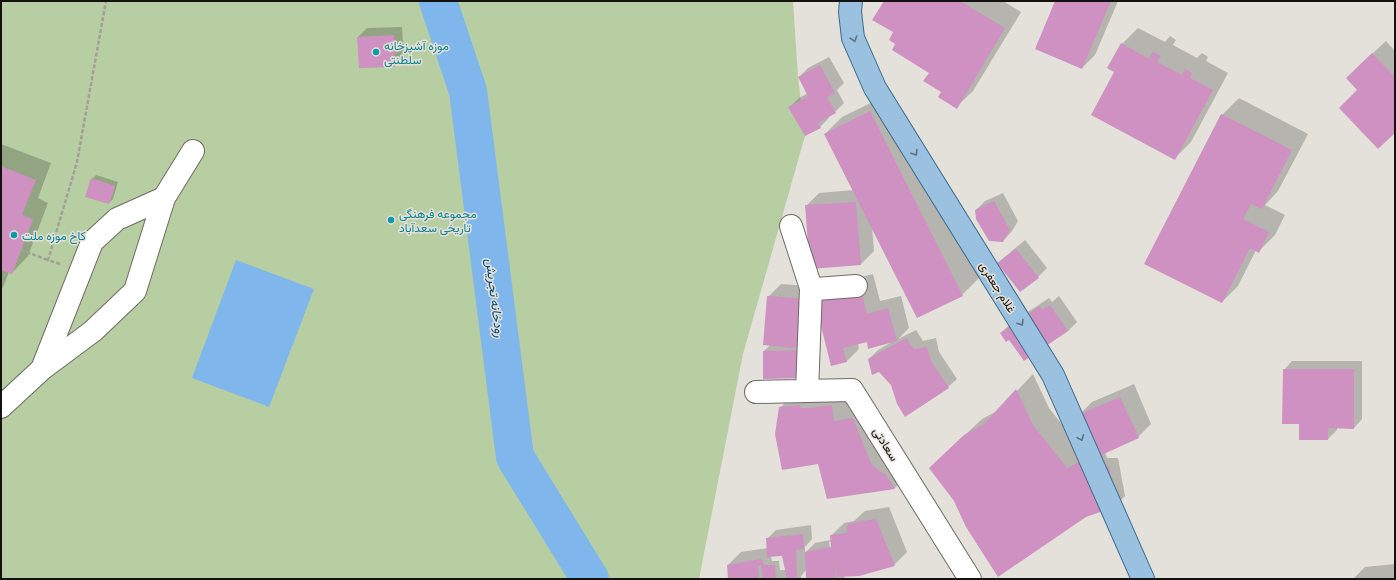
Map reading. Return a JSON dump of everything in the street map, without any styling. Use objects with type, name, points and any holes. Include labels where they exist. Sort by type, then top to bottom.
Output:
[{"type":"main road","name":"غلام جعفری","points":[[852,1],[850,12],[853,38],[875,88],[1053,375],[1143,579]]},
{"type":"street","points":[[1,407],[42,369],[93,331],[135,291],[164,198],[193,151]]},
{"type":"street","points":[[42,369],[92,242],[117,219],[164,198]]},
{"type":"street","points":[[791,226],[811,288],[807,391]]},
{"type":"street","points":[[811,288],[816,289],[856,286]]},
{"type":"street","name":"سعادتی","points":[[756,392],[852,390],[970,579]]},
{"type":"path","points":[[48,260],[77,162],[106,1]]},
{"type":"path","points":[[21,250],[81,272]]},
{"type":"green space","name":"مجموعه فرهنگی تاریخی سعدآباد","points":[[1,1],[793,1],[798,77],[805,136],[743,354],[699,579],[1,579]]},
{"type":"water","points":[[236,260],[314,289],[269,407],[192,378]]},
{"type":"building","points":[[884,1],[960,1],[1005,28],[957,109],[938,97],[941,92],[923,81],[929,73],[892,50],[895,44],[889,40],[893,32],[872,20]]},
{"type":"building","points":[[1055,1],[1111,1],[1082,69],[1035,49]]},
{"type":"building","name":"موزه آشپزخانه سلطنتی","points":[[394,35],[395,67],[359,68],[357,37]]},
{"type":"building","points":[[1121,43],[1149,59],[1153,52],[1161,56],[1157,62],[1182,75],[1185,69],[1192,73],[1190,78],[1213,90],[1175,160],[1091,115],[1114,72],[1107,68]]},
{"type":"building","points":[[1372,53],[1395,77],[1395,133],[1378,149],[1339,108],[1357,90],[1346,78]]},
{"type":"building","points":[[820,65],[835,93],[827,97],[836,113],[818,123],[821,128],[805,136],[788,107],[808,96],[798,77]]},
{"type":"building","points":[[870,111],[963,296],[917,318],[824,134]]},
{"type":"building","points":[[1221,114],[1292,150],[1262,209],[1251,204],[1243,219],[1269,232],[1259,253],[1250,248],[1222,303],[1144,264]]},
{"type":"building","name":"کاخ موزه ملت","points":[[1,166],[36,180],[22,215],[33,219],[12,274],[1,270]]},
{"type":"building","points":[[91,178],[115,186],[109,204],[85,197]]},
{"type":"building","points":[[994,201],[1010,230],[1003,242],[989,241],[976,219],[975,210]]},
{"type":"building","points":[[856,202],[861,265],[810,269],[805,205]]},
{"type":"building","points":[[1016,249],[1039,278],[1020,292],[997,263]]},
{"type":"building","points":[[860,286],[867,314],[888,308],[897,341],[868,349],[867,342],[843,348],[847,362],[831,366],[814,298]]},
{"type":"building","points":[[767,296],[808,299],[804,349],[763,345]]},
{"type":"building","points":[[1050,305],[1068,331],[1024,361],[1009,340],[1006,342],[1000,333],[1040,306],[1042,310]]},
{"type":"building","points":[[906,338],[914,349],[927,347],[931,361],[949,388],[905,417],[897,404],[891,385],[879,372],[872,375],[868,359]]},
{"type":"building","points":[[802,350],[803,378],[763,379],[763,351]]},
{"type":"building","points":[[1283,369],[1354,369],[1354,429],[1328,428],[1328,440],[1299,440],[1299,424],[1282,424]]},
{"type":"building","points":[[1016,389],[1033,425],[1067,468],[1093,455],[1099,466],[1109,467],[1117,506],[1086,517],[998,577],[966,527],[954,501],[929,468],[964,435],[984,424]]},
{"type":"building","points":[[1120,397],[1139,438],[1097,457],[1078,415]]},
{"type":"building","points":[[800,405],[801,408],[809,408],[832,405],[834,421],[853,418],[871,463],[886,475],[895,489],[827,499],[818,464],[782,470],[775,434],[779,407]]},
{"type":"building","points":[[876,519],[895,566],[859,576],[837,577],[835,566],[836,579],[806,579],[805,552],[831,547],[830,535],[847,533],[846,527],[850,523]]},
{"type":"building","points":[[803,534],[804,549],[796,550],[797,579],[787,579],[782,556],[767,557],[766,538]]},
{"type":"building","points":[[762,559],[764,565],[775,565],[776,578],[763,579],[761,565],[758,566],[759,579],[728,579],[727,565]]},
{"type":"waterway","name":"رودخانه تجریش","points":[[438,1],[468,91],[515,457],[590,579]]},
{"type":"place","name":"موزه آشپزخانه سلطنتی","points":[[376,52]]},
{"type":"place","name":"مجموعه فرهنگی تاریخی سعدآباد","points":[[391,220]]},
{"type":"place","name":"کاخ موزه ملت","points":[[14,235]]}]
